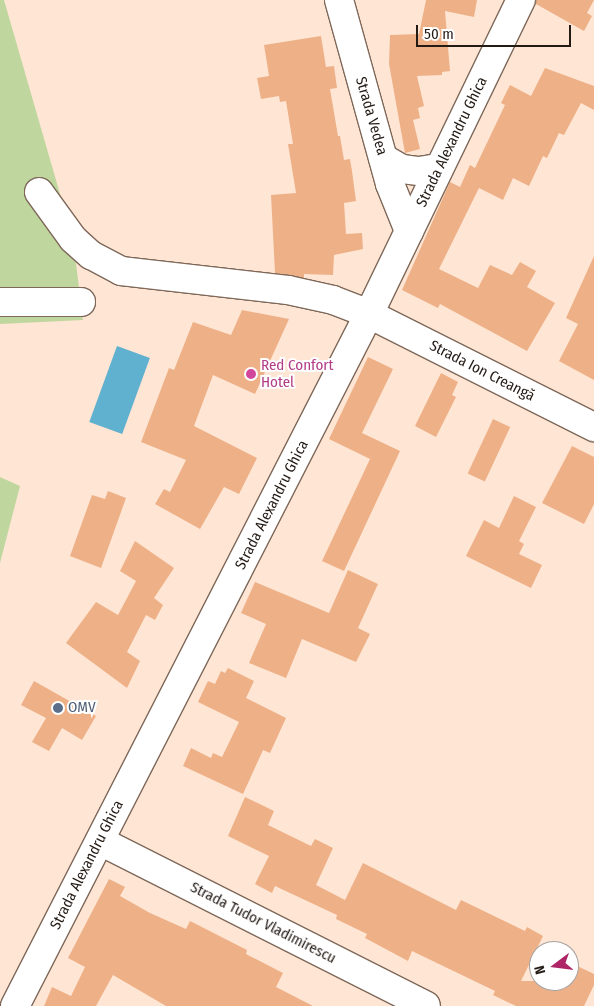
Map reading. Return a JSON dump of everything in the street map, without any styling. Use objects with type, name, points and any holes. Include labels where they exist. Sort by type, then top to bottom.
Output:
[{"type":"street","name":"Strada Vedea","points":[[339,0],[383,158],[408,231]]},
{"type":"street","name":"Strada Alexandru Ghica","points":[[15,1006],[369,314],[521,0]]},
{"type":"street","points":[[383,158],[402,169],[419,171],[439,168]]},
{"type":"street","name":"Strada Ion Creangă","points":[[39,192],[73,239],[91,255],[120,271],[288,290],[333,300],[369,314],[594,427]]},
{"type":"street","points":[[0,302],[81,302]]},
{"type":"street","name":"Strada Tudor Vladimirescu","points":[[100,841],[426,1006]]},
{"type":"green space","points":[[0,0],[4,0],[73,239],[83,320],[0,324]]},
{"type":"green space","points":[[0,477],[20,486],[0,563]]},
{"type":"water","points":[[117,346],[150,358],[122,434],[89,422]]},
{"type":"building","points":[[426,0],[477,0],[474,17],[445,11],[450,71],[442,72],[442,75],[417,76],[424,106],[418,108],[420,118],[413,120],[420,149],[405,153],[389,64],[390,35],[419,34]]},
{"type":"building","points":[[536,0],[594,0],[587,13],[592,16],[584,31],[536,4]]},
{"type":"building","points":[[321,36],[326,67],[334,66],[337,88],[330,89],[344,160],[350,159],[356,201],[344,203],[346,234],[362,233],[363,249],[334,255],[333,275],[304,274],[304,278],[275,273],[271,195],[296,193],[288,144],[293,144],[286,101],[280,102],[279,96],[261,99],[257,78],[269,76],[264,45]]},
{"type":"building","points":[[545,68],[594,86],[594,110],[581,103],[564,135],[559,133],[547,158],[543,156],[529,186],[513,178],[503,200],[479,188],[439,269],[478,288],[490,265],[512,275],[520,262],[536,271],[527,287],[555,303],[527,351],[440,304],[438,308],[402,290],[450,182],[460,187],[470,165],[475,168],[505,105],[501,103],[510,85],[531,96]]},
{"type":"building","points":[[594,256],[594,380],[559,361],[578,324],[566,318]]},
{"type":"building","points":[[242,310],[289,319],[255,394],[213,375],[194,426],[257,458],[239,494],[224,487],[200,529],[155,504],[164,489],[170,492],[186,460],[141,442],[169,368],[174,370],[193,322],[231,335]]},
{"type":"building","points":[[368,357],[393,369],[362,433],[400,451],[344,571],[322,561],[370,459],[329,439]]},
{"type":"building","points":[[441,373],[458,382],[452,395],[456,397],[436,437],[415,426]]},
{"type":"building","points":[[493,419],[510,427],[485,481],[468,473]]},
{"type":"building","points":[[572,446],[594,457],[594,504],[584,524],[542,503]]},
{"type":"building","points":[[108,491],[126,498],[101,568],[70,556],[92,495],[105,499]]},
{"type":"building","points":[[514,496],[536,507],[519,541],[524,544],[519,554],[542,565],[531,588],[466,556],[484,520],[499,528]]},
{"type":"building","points":[[135,541],[174,568],[154,598],[163,605],[155,620],[146,615],[127,652],[140,661],[127,688],[66,643],[96,602],[118,615],[136,581],[120,571]]},
{"type":"building","points":[[348,570],[378,584],[358,628],[370,634],[356,662],[302,639],[286,678],[249,663],[266,624],[241,613],[255,582],[329,613]]},
{"type":"building","points":[[228,668],[254,681],[246,698],[286,718],[270,753],[263,750],[243,794],[183,766],[191,748],[211,758],[213,753],[222,757],[239,722],[198,702],[208,681],[215,684],[221,671],[225,673]]},
{"type":"building","points":[[34,681],[96,716],[82,740],[62,728],[49,751],[32,742],[46,718],[21,705]]},
{"type":"building","points":[[245,797],[274,811],[268,825],[311,846],[315,839],[333,848],[316,885],[345,900],[363,863],[456,910],[461,900],[525,931],[527,927],[543,936],[541,941],[529,941],[529,965],[521,981],[529,981],[529,991],[579,991],[579,967],[594,974],[594,985],[584,1006],[516,1006],[493,995],[495,991],[412,951],[408,961],[365,938],[367,934],[336,919],[337,915],[275,886],[272,893],[255,884],[269,856],[228,836]]},
{"type":"building","points":[[109,879],[125,887],[120,896],[150,913],[186,929],[190,921],[247,950],[246,954],[283,973],[276,987],[313,1006],[166,1006],[113,975],[96,1006],[44,1006],[52,987],[71,996],[85,967],[68,958]]},
{"type":"place","name":"Red Confort Hotel","points":[[251,374]]},
{"type":"place","name":"OMV","points":[[58,708]]}]
